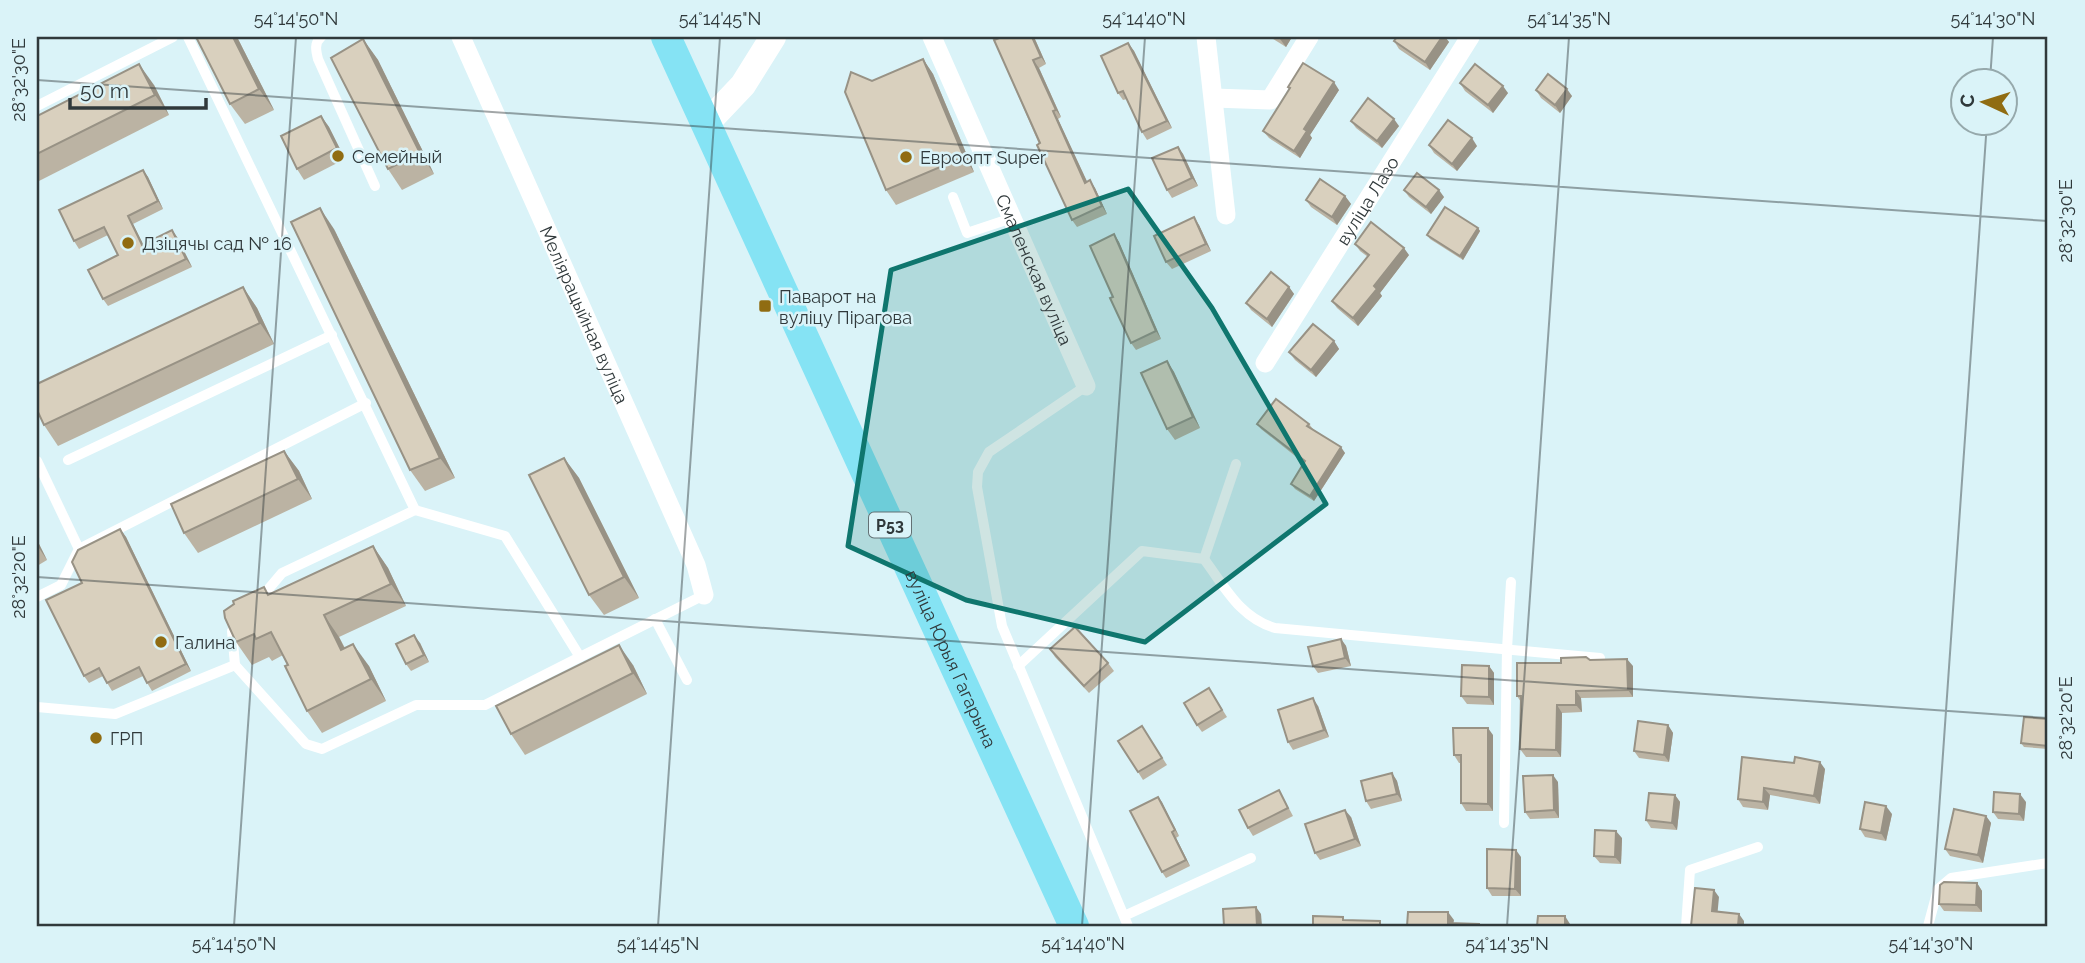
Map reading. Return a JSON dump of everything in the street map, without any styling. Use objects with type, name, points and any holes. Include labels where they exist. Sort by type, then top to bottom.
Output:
[{"type":"main road","name":"Р53","points":[[666,37],[706,124]]},
{"type":"main road","points":[[706,124],[743,85],[773,37]]},
{"type":"main road","name":"вуліца Юрыя Гагарына","points":[[706,124],[1074,926]]},
{"type":"street","name":"Меліярацыйная вуліца","points":[[461,37],[696,565],[704,595]]},
{"type":"street","name":"Смаленская вуліца","points":[[932,37],[1086,386]]},
{"type":"street","points":[[1206,37],[1226,215]]},
{"type":"street","points":[[1214,98],[1269,100],[1309,37]]},
{"type":"street","name":"вуліца Лазо","points":[[1265,363],[1470,37]]},
{"type":"lane","points":[[37,106],[173,37]]},
{"type":"lane","points":[[188,37],[366,403],[415,510]]},
{"type":"lane","points":[[321,37],[317,40],[315,50],[318,59],[375,186]]},
{"type":"lane","points":[[953,197],[967,233],[1012,218]]},
{"type":"lane","points":[[68,460],[332,335]]},
{"type":"lane","points":[[1086,386],[989,452],[978,472],[977,487],[1002,626],[1126,921],[1251,858]]},
{"type":"lane","points":[[37,597],[61,585],[79,549],[366,403]]},
{"type":"lane","points":[[37,461],[79,549]]},
{"type":"lane","points":[[1204,559],[1236,464]]},
{"type":"lane","points":[[580,657],[505,537],[415,510],[282,573],[232,631],[235,665],[306,744],[322,749],[415,705],[485,705],[704,595]]},
{"type":"lane","points":[[1018,666],[1142,551],[1204,559],[1244,612],[1259,623],[1275,628],[1600,659]]},
{"type":"lane","points":[[1504,823],[1511,582]]},
{"type":"lane","points":[[655,619],[687,680]]},
{"type":"lane","points":[[37,707],[115,714],[235,665]]},
{"type":"lane","points":[[1686,926],[1690,870],[1758,848]]},
{"type":"lane","points":[[1928,926],[1938,889],[1951,878],[2048,863]]},
{"type":"highlighted area","points":[[1128,189],[1212,308],[1326,504],[1145,642],[966,600],[848,546],[891,270]]},
{"type":"building","points":[[196,37],[233,37],[259,89],[230,104]]},
{"type":"building","points":[[1002,37],[1032,37],[1041,57],[1033,60],[1056,110],[1053,111],[1085,183],[1090,180],[1102,206],[1072,220],[1037,145],[1040,143],[994,40]]},
{"type":"building","points":[[1397,37],[1442,37],[1425,62],[1394,41]]},
{"type":"building","points":[[363,39],[420,153],[388,169],[331,58]]},
{"type":"building","points":[[1128,43],[1167,121],[1142,132],[1123,91],[1118,93],[1101,56]]},
{"type":"building","points":[[923,59],[964,157],[886,190],[845,92],[851,72],[872,81]]},
{"type":"building","points":[[1303,63],[1334,82],[1304,129],[1307,131],[1294,151],[1263,131]]},
{"type":"building","points":[[139,64],[155,95],[37,154],[37,116]]},
{"type":"building","points":[[1475,64],[1503,86],[1488,105],[1460,83]]},
{"type":"building","points":[[1548,74],[1567,89],[1555,105],[1536,90]]},
{"type":"building","points":[[1368,98],[1394,119],[1377,141],[1351,121]]},
{"type":"building","points":[[321,116],[337,148],[297,169],[281,136]]},
{"type":"building","points":[[1448,120],[1472,138],[1452,164],[1429,145]]},
{"type":"building","points":[[1178,147],[1192,178],[1167,190],[1152,158]]},
{"type":"building","name":"Дзіцячы сад № 16","points":[[143,170],[158,201],[128,216],[142,245],[172,230],[186,259],[103,299],[88,270],[118,255],[104,227],[74,241],[59,210]]},
{"type":"building","points":[[1417,173],[1439,190],[1426,207],[1404,190]]},
{"type":"building","points":[[1320,179],[1345,196],[1332,217],[1306,200]]},
{"type":"building","points":[[1445,207],[1478,228],[1460,256],[1427,235]]},
{"type":"building","points":[[320,208],[440,458],[410,470],[291,222]]},
{"type":"building","points":[[1194,217],[1206,244],[1166,262],[1154,236]]},
{"type":"building","points":[[1371,222],[1404,248],[1374,286],[1377,289],[1353,318],[1332,301],[1369,255],[1355,244]]},
{"type":"building","points":[[1114,234],[1156,331],[1131,343],[1090,246]]},
{"type":"building","points":[[1271,272],[1289,287],[1267,319],[1246,303]]},
{"type":"building","points":[[243,287],[260,323],[44,425],[37,410],[37,384]]},
{"type":"building","points":[[1313,324],[1334,341],[1311,370],[1289,352]]},
{"type":"building","points":[[1167,361],[1193,417],[1167,429],[1141,373]]},
{"type":"building","points":[[1276,399],[1309,424],[1307,426],[1341,447],[1310,496],[1291,484],[1305,461],[1257,424]]},
{"type":"building","points":[[284,451],[298,479],[184,533],[171,504]]},
{"type":"building","points":[[564,458],[624,577],[589,595],[529,475]]},
{"type":"building","points":[[120,529],[186,664],[147,683],[139,667],[107,683],[99,668],[84,676],[46,600],[82,583],[72,562],[78,550]]},
{"type":"building","points":[[373,546],[391,584],[324,615],[341,650],[353,644],[371,679],[307,711],[271,632],[256,639],[254,634],[236,642],[224,611],[234,604],[233,601],[264,587],[268,595]]},
{"type":"building","points":[[1075,627],[1108,663],[1084,686],[1050,649]]},
{"type":"building","points":[[414,635],[424,655],[406,664],[396,644]]},
{"type":"building","points":[[1341,639],[1345,658],[1313,666],[1308,647]]},
{"type":"building","points":[[619,645],[633,673],[511,734],[496,706]]},
{"type":"building","points":[[1586,657],[1590,660],[1627,659],[1628,690],[1576,691],[1576,705],[1557,705],[1556,750],[1520,749],[1521,696],[1517,696],[1517,663],[1561,663],[1561,658]]},
{"type":"building","points":[[1462,665],[1489,666],[1489,697],[1461,696]]},
{"type":"building","points":[[1209,688],[1222,710],[1197,725],[1184,703]]},
{"type":"building","points":[[1313,698],[1324,730],[1288,742],[1278,710]]},
{"type":"building","points":[[2024,717],[2048,719],[2048,746],[2021,743]]},
{"type":"building","points":[[1638,721],[1668,725],[1664,755],[1634,751]]},
{"type":"building","points":[[1142,726],[1162,758],[1138,772],[1118,741]]},
{"type":"building","points":[[1453,728],[1488,728],[1488,804],[1461,803],[1461,755],[1454,755]]},
{"type":"building","points":[[1742,757],[1794,763],[1795,757],[1820,762],[1814,796],[1764,788],[1763,802],[1738,799]]},
{"type":"building","points":[[1392,773],[1397,794],[1366,801],[1361,781]]},
{"type":"building","points":[[1553,775],[1554,810],[1525,812],[1523,776]]},
{"type":"building","points":[[1279,790],[1288,808],[1248,828],[1239,810]]},
{"type":"building","points":[[1994,792],[2020,794],[2019,814],[1993,812]]},
{"type":"building","points":[[1649,793],[1675,795],[1672,823],[1646,820]]},
{"type":"building","points":[[1158,797],[1175,830],[1172,832],[1186,860],[1162,872],[1130,811]]},
{"type":"building","points":[[1865,802],[1886,806],[1881,833],[1860,829]]},
{"type":"building","points":[[1954,809],[1986,816],[1978,855],[1945,849]]},
{"type":"building","points":[[1345,810],[1355,839],[1315,853],[1305,824]]},
{"type":"building","points":[[1595,830],[1616,831],[1615,857],[1594,856]]},
{"type":"building","points":[[1487,849],[1516,850],[1515,889],[1487,888]]},
{"type":"building","points":[[1944,882],[1977,883],[1976,905],[1939,904],[1940,885]]},
{"type":"building","points":[[1695,888],[1714,890],[1712,911],[1739,914],[1738,926],[1691,926]]},
{"type":"building","points":[[1256,907],[1257,926],[1224,926],[1223,909]]},
{"type":"building","points":[[1408,912],[1448,912],[1448,923],[1479,926],[1407,926]]},
{"type":"building","points":[[1313,916],[1380,921],[1380,926],[1313,926]]},
{"type":"building","points":[[1538,916],[1565,916],[1565,926],[1537,926]]},
{"type":"place","name":"Семейный","points":[[338,156]]},
{"type":"place","name":"Евроопт Super","points":[[906,157]]},
{"type":"place","name":"Дзіцячы сад № 16","points":[[128,243]]},
{"type":"place","name":"Паварот на вуліцу Пірагова","points":[[765,306]]},
{"type":"place","name":"Галина","points":[[161,642]]},
{"type":"place","name":"ГРП","points":[[96,738]]}]
